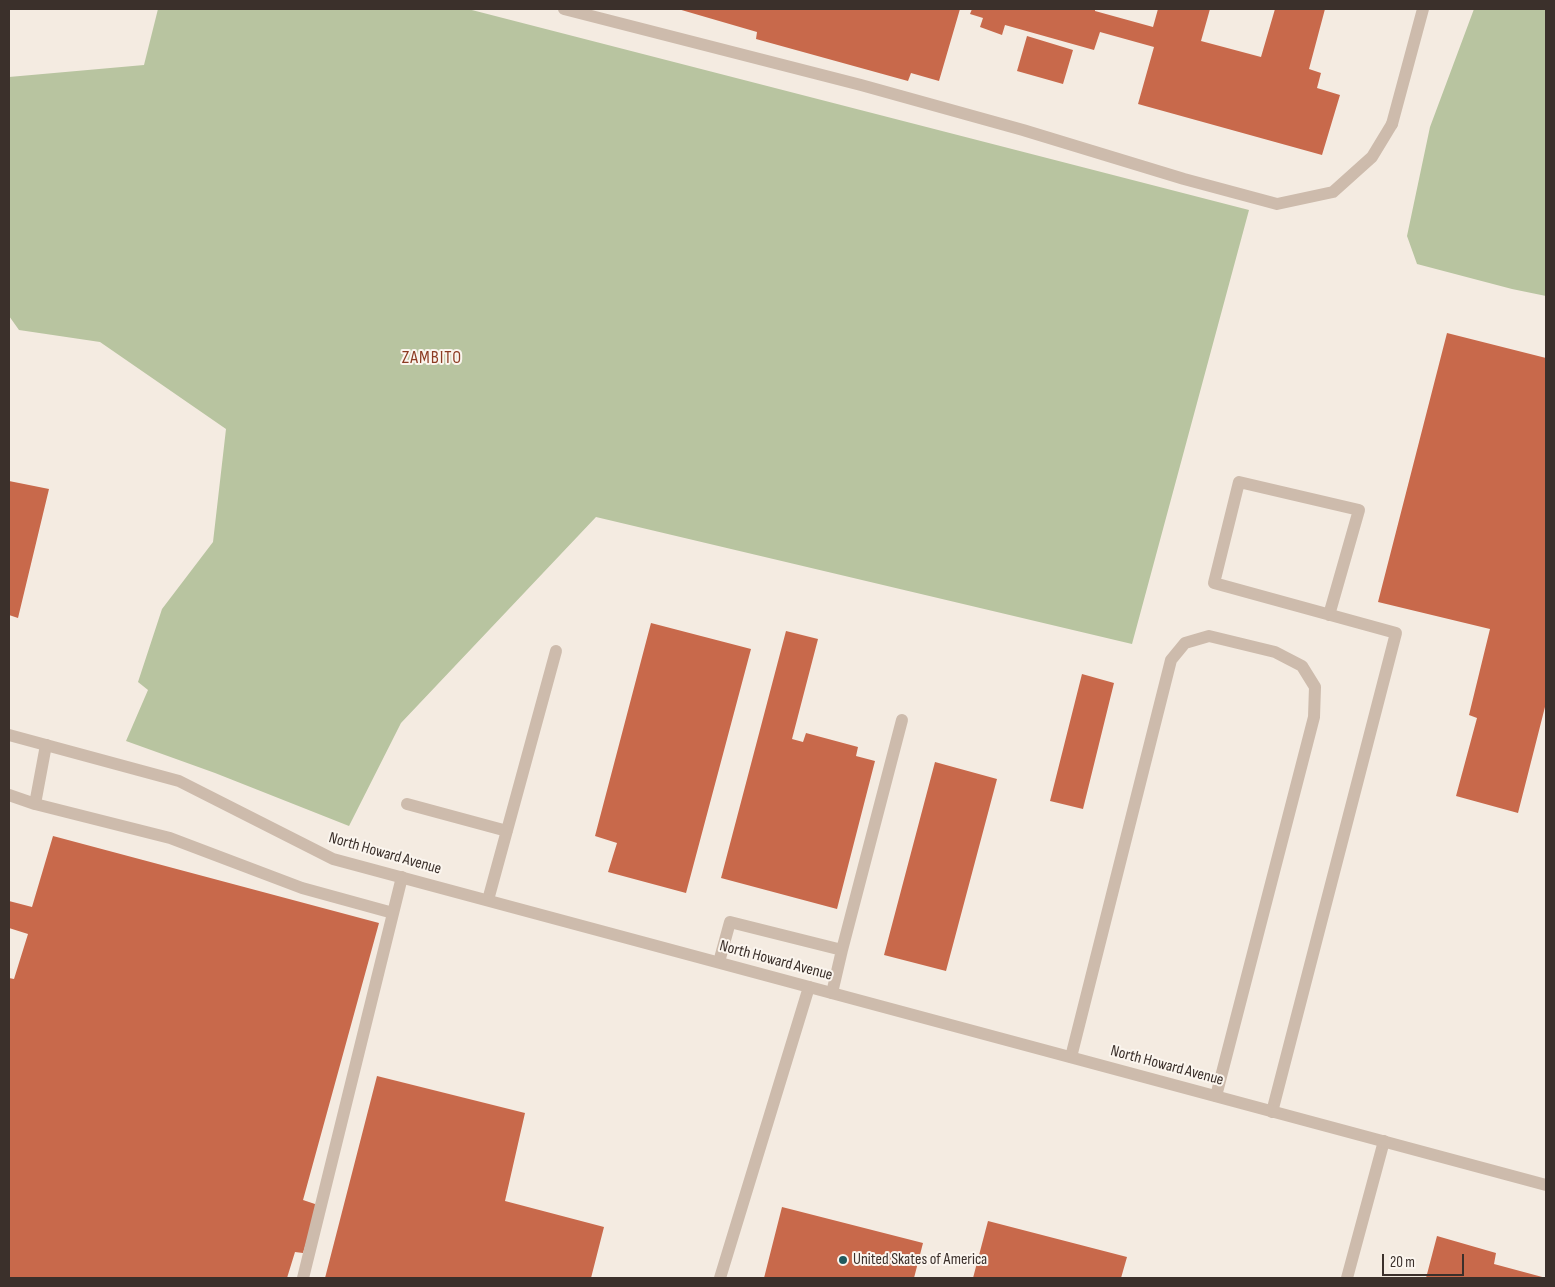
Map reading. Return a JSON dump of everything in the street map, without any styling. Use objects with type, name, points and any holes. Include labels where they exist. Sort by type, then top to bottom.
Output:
[{"type":"street","points":[[564,9],[861,85],[1023,130],[1184,179],[1277,204],[1333,192],[1372,157],[1392,124],[1423,9]]},
{"type":"street","points":[[1272,1112],[1396,633],[1330,615],[1214,583],[1239,482],[1359,510],[1330,615]]},
{"type":"street","points":[[1071,1057],[1170,660],[1185,642],[1209,636],[1275,652],[1302,666],[1315,687],[1314,717],[1216,1096]]},
{"type":"street","points":[[488,900],[556,651]]},
{"type":"street","points":[[832,993],[902,720]]},
{"type":"street","name":"North Howard Avenue","points":[[9,735],[179,781],[333,859],[1546,1185]]},
{"type":"street","points":[[35,804],[46,745]]},
{"type":"street","points":[[9,795],[35,804],[170,838],[302,888],[393,913]]},
{"type":"street","points":[[407,804],[507,831]]},
{"type":"street","points":[[303,1278],[402,877]]},
{"type":"street","points":[[719,962],[730,922],[842,950]]},
{"type":"street","points":[[720,1278],[810,987]]},
{"type":"street","points":[[1347,1278],[1384,1142]]},
{"type":"green space","points":[[158,9],[468,9],[1249,210],[1132,644],[596,517],[401,723],[349,826],[215,773],[126,741],[148,690],[138,682],[162,609],[213,542],[226,429],[100,342],[19,330],[9,316],[9,77],[144,65]]},
{"type":"green space","points":[[1474,9],[1546,9],[1546,296],[1417,264],[1407,236],[1430,127]]},
{"type":"building","points":[[678,9],[960,9],[939,81],[911,73],[908,81],[756,39],[757,32]]},
{"type":"building","points":[[972,9],[1095,9],[1095,11],[1153,27],[1158,9],[1210,9],[1201,41],[1261,57],[1275,9],[1325,9],[1309,69],[1321,73],[1317,88],[1340,95],[1322,155],[1138,104],[1154,47],[1100,32],[1094,50],[1005,25],[1002,35],[980,27],[983,18],[970,14]]},
{"type":"building","points":[[1027,36],[1073,50],[1063,84],[1017,71]]},
{"type":"building","points":[[1447,333],[1546,358],[1546,703],[1518,813],[1456,796],[1477,718],[1469,715],[1490,629],[1378,602]]},
{"type":"building","points":[[9,481],[49,489],[18,618],[9,615]]},
{"type":"building","points":[[651,623],[751,649],[686,893],[608,872],[617,843],[595,836]]},
{"type":"building","points":[[786,631],[818,639],[792,739],[803,742],[806,733],[858,747],[856,756],[875,761],[837,909],[721,878]]},
{"type":"building","points":[[1082,674],[1114,683],[1083,809],[1050,801]]},
{"type":"building","points":[[935,762],[997,779],[946,971],[884,955]]},
{"type":"building","points":[[53,836],[379,923],[303,1200],[318,1205],[303,1253],[295,1252],[287,1278],[9,1278],[9,978],[14,979],[28,934],[9,928],[9,901],[32,907]]},
{"type":"building","points":[[377,1076],[525,1113],[505,1201],[604,1227],[591,1278],[325,1278]]},
{"type":"building","name":"United Skates of America","points":[[782,1207],[923,1243],[914,1278],[764,1278]]},
{"type":"building","points":[[988,1221],[1127,1257],[1121,1278],[973,1278]]},
{"type":"building","points":[[1437,1236],[1496,1253],[1494,1264],[1546,1278],[1426,1278]]},
{"type":"place","name":"United Skates of America","points":[[843,1260]]},
{"type":"district","name":"ZAMBITO","points":[[432,358]]}]
